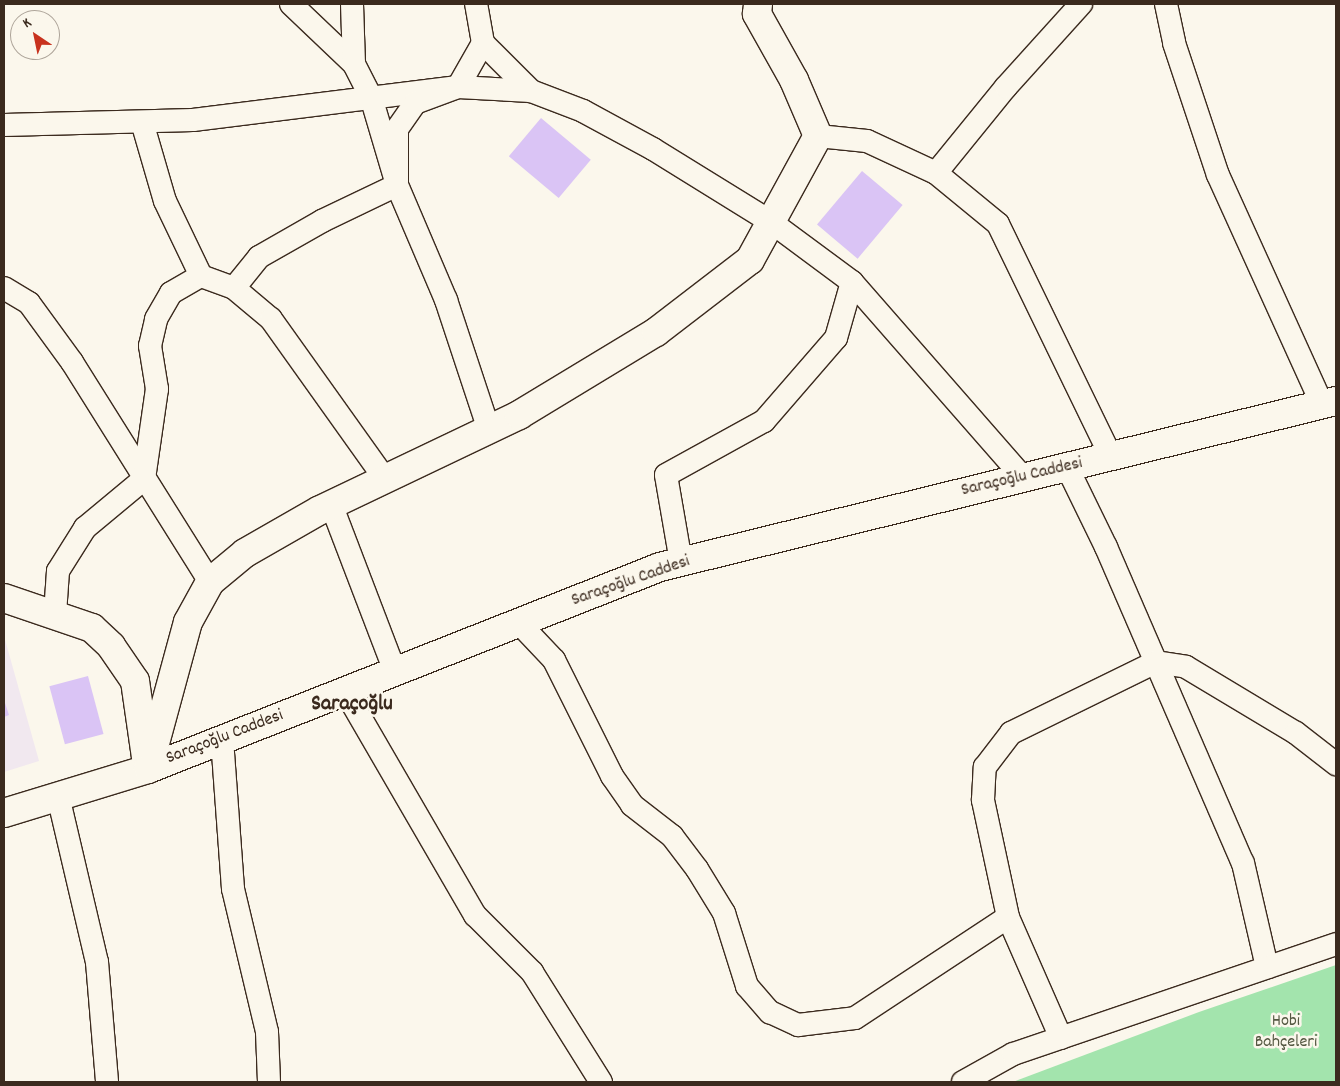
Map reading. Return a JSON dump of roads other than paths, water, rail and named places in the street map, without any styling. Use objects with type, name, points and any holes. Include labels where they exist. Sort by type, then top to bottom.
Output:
[{"type":"street","points":[[291,4],[354,64],[371,97],[397,185],[446,300],[489,430]]},
{"type":"street","points":[[352,4],[354,64]]},
{"type":"street","points":[[476,4],[483,43],[531,91]]},
{"type":"street","points":[[758,4],[757,14],[794,80],[818,136]]},
{"type":"street","points":[[936,173],[1006,87],[1081,4]]},
{"type":"street","points":[[1166,4],[1174,43],[1218,175],[1329,402]]},
{"type":"street","points":[[397,185],[397,130],[414,103],[458,87],[483,43]]},
{"type":"street","points":[[4,126],[193,120],[458,87],[531,91],[583,111],[644,144],[771,222],[852,282],[1022,476]]},
{"type":"street","points":[[142,122],[165,201],[202,276],[234,288],[271,319],[386,479]]},
{"type":"street","points":[[818,136],[867,141],[936,173],[998,224],[1112,459]]},
{"type":"street","points":[[148,768],[188,622],[210,582],[245,553],[331,504],[519,415],[656,332],[750,260],[818,136]]},
{"type":"street","points":[[234,288],[259,257],[322,221],[397,185]]},
{"type":"street","points":[[55,614],[58,571],[85,528],[144,479],[157,389],[150,346],[156,319],[171,293],[202,276]]},
{"type":"street","points":[[681,562],[666,475],[764,421],[836,338],[852,282]]},
{"type":"street","points":[[4,288],[29,303],[72,362],[210,582]]},
{"type":"street","name":"Saraçoğlu Caddesi","points":[[4,813],[148,768],[519,623],[681,562],[1022,476],[1112,459],[1329,402]]},
{"type":"street","points":[[1067,467],[1156,662],[1243,862],[1267,967]]},
{"type":"street","points":[[331,504],[395,672]]},
{"type":"street","points":[[4,598],[92,628],[111,646],[135,681],[148,768]]},
{"type":"street","points":[[519,623],[554,660],[612,776],[632,805],[672,836],[697,869],[724,913],[747,986],[770,1012],[798,1025],[855,1018],[1008,917]]},
{"type":"street","points":[[1061,1038],[1008,917],[983,800],[985,767],[1011,733],[1156,662],[1186,666],[1296,733],[1336,764]]},
{"type":"street","points":[[345,691],[475,915],[532,972],[601,1082]]},
{"type":"street","points":[[222,740],[233,889],[267,1032],[269,1082]]},
{"type":"street","points":[[58,796],[97,962],[107,1082]]},
{"type":"street","points":[[963,1082],[1013,1054],[1336,944]]},
{"type":"district","name":"Saraçoğlu","points":[[352,705]]},
{"type":"park label","name":"Hobi Bahçeleri","points":[[1286,1033]]}]
